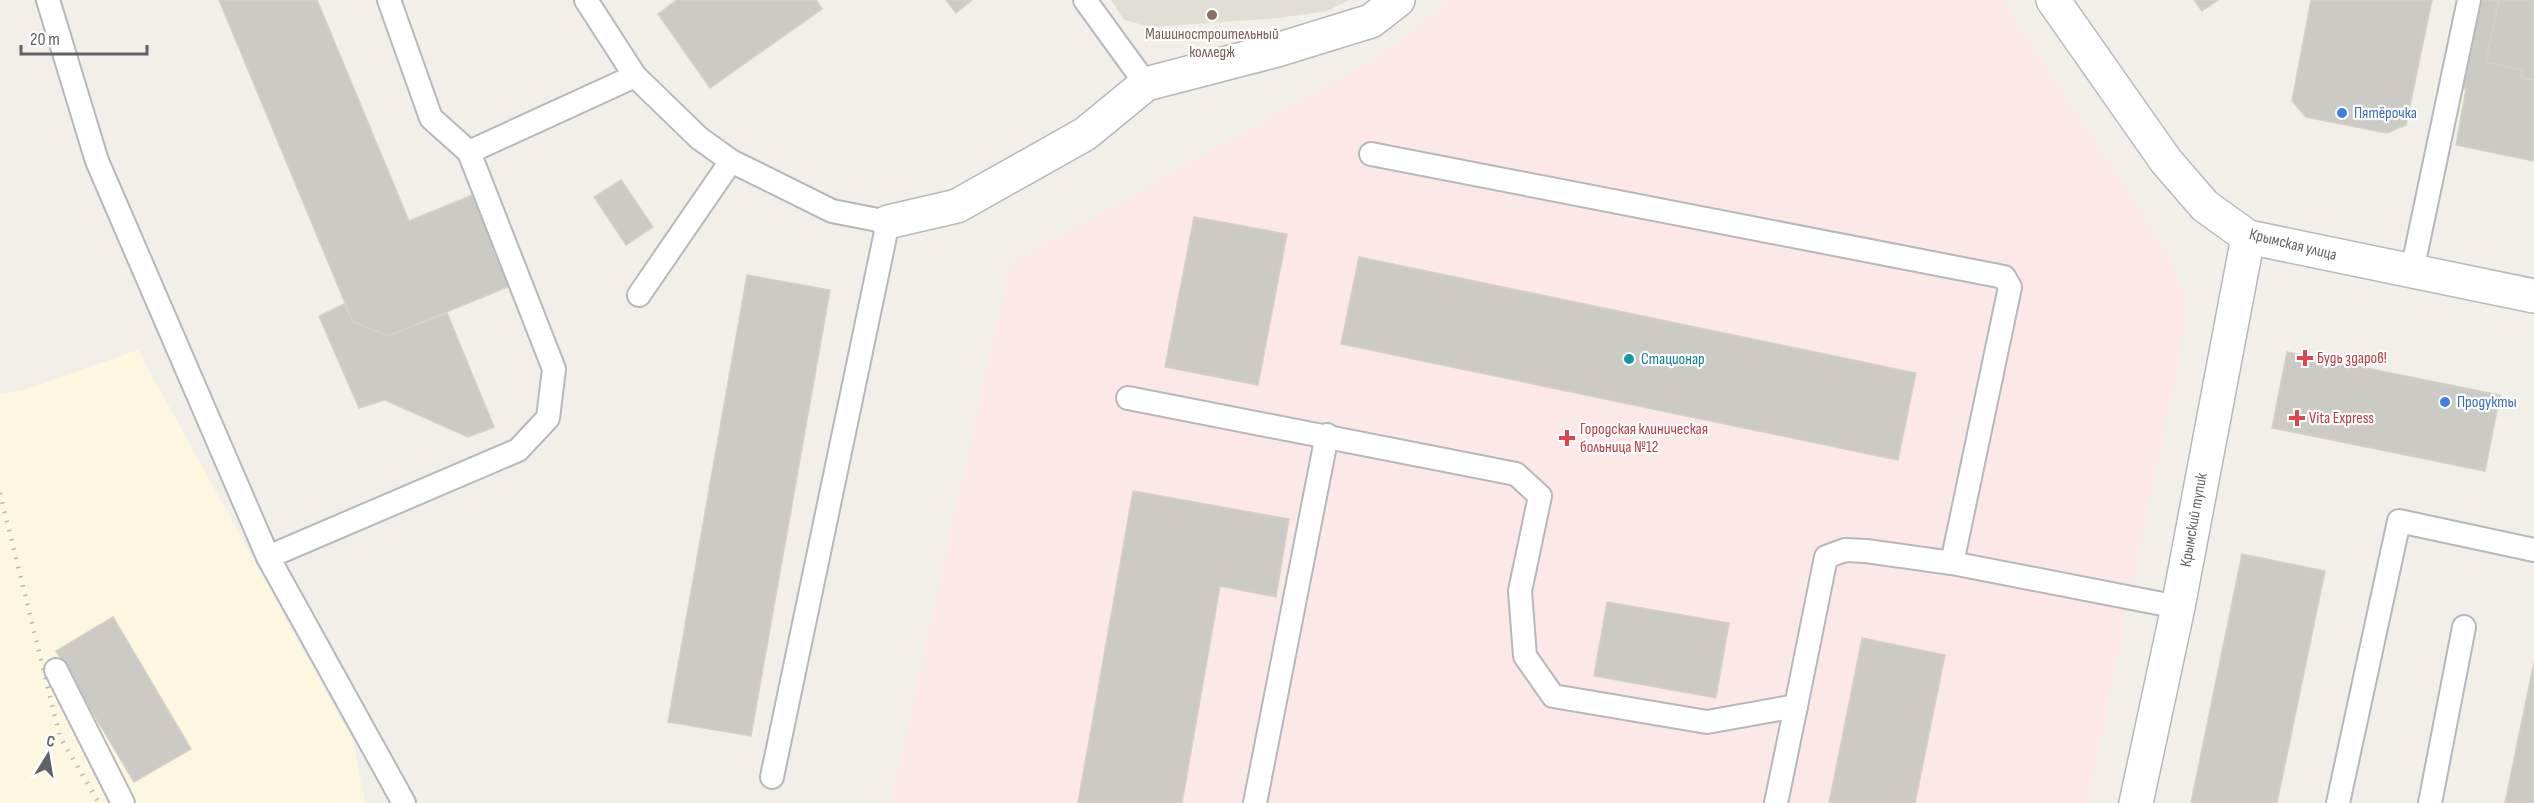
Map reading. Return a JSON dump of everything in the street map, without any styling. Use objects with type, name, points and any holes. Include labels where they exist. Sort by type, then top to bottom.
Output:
[{"type":"street","points":[[888,222],[957,206],[1084,134],[1146,84],[1277,50],[1371,21],[1398,0]]},
{"type":"street","name":"Крымская улица","points":[[2053,0],[2166,161],[2205,206],[2248,237],[2534,296]]},
{"type":"street","name":"Крымский тупик","points":[[2136,803],[2178,608],[2248,237]]},
{"type":"lane","points":[[48,0],[97,161],[268,557],[404,803]]},
{"type":"lane","points":[[268,557],[518,450],[548,418],[554,369],[469,152],[431,118],[389,0]]},
{"type":"lane","points":[[586,0],[635,75],[699,138],[731,161],[832,211],[888,222],[771,777]]},
{"type":"lane","points":[[1085,0],[1146,84]]},
{"type":"lane","points":[[2412,271],[2469,0]]},
{"type":"lane","points":[[469,152],[635,75]]},
{"type":"lane","points":[[1371,154],[2004,277],[2010,287],[1952,563]]},
{"type":"lane","points":[[639,296],[731,161]]},
{"type":"lane","points":[[1128,398],[1327,435],[1516,474],[1540,496],[1520,591],[1525,656],[1553,696],[1707,722],[1796,706]]},
{"type":"lane","points":[[1256,803],[1327,435]]},
{"type":"lane","points":[[2338,803],[2399,522],[2534,550]]},
{"type":"lane","points":[[1776,803],[1826,557],[1845,550],[1952,563],[2178,608]]},
{"type":"lane","points":[[2430,803],[2464,627]]},
{"type":"lane","points":[[56,670],[123,803]]},
{"type":"shaded area","name":"Машиностроительный колледж","points":[[1111,0],[1349,0],[1327,11],[1278,18],[1151,27],[1124,20]]},
{"type":"shaded area","name":"Городская клиническая больница №12","points":[[1451,0],[2002,0],[2168,253],[2186,298],[2181,351],[2087,803],[891,803],[1010,264],[1383,54]]},
{"type":"shaded area","points":[[138,350],[353,741],[365,803],[0,803],[0,394],[27,389]]},
{"type":"building","points":[[219,0],[317,0],[409,221],[475,194],[512,285],[388,336],[353,322]]},
{"type":"building","points":[[677,0],[816,0],[822,9],[710,88],[658,14]]},
{"type":"building","points":[[946,0],[972,0],[956,13]]},
{"type":"building","points":[[2194,0],[2218,0],[2202,11]]},
{"type":"building","points":[[2311,0],[2432,0],[2406,125],[2387,133],[2306,117],[2292,101]]},
{"type":"building","points":[[2476,0],[2499,0],[2486,62],[2523,70],[2521,78],[2534,80],[2534,161],[2456,145],[2466,89],[2460,87]]},
{"type":"building","points":[[2499,0],[2534,0],[2534,80],[2521,78],[2523,70],[2486,62]]},
{"type":"building","points":[[621,180],[653,227],[626,245],[594,197]]},
{"type":"building","points":[[1194,217],[1287,234],[1258,385],[1165,367]]},
{"type":"building","name":"Стационар","points":[[1359,257],[1916,373],[1898,460],[1341,344]]},
{"type":"building","points":[[747,275],[830,290],[751,736],[668,722]]},
{"type":"building","points":[[344,304],[353,322],[388,336],[447,313],[494,427],[468,437],[385,400],[359,408],[319,316]]},
{"type":"building","points":[[2287,352],[2500,395],[2485,471],[2272,428]]},
{"type":"building","points":[[1133,491],[1289,519],[1276,597],[1220,586],[1182,803],[1078,803]]},
{"type":"building","points":[[2242,554],[2325,571],[2277,803],[2191,803]]},
{"type":"building","points":[[1607,602],[1729,623],[1716,698],[1594,676]]},
{"type":"building","points":[[113,617],[191,749],[134,782],[56,651]]},
{"type":"building","points":[[1862,638],[1945,655],[1915,803],[1829,803]]},
{"type":"building","points":[[2534,662],[2534,803],[2505,803]]},
{"type":"railway","points":[[0,493],[60,737],[99,803]]},
{"type":"place","name":"Машиностроительный колледж","points":[[1212,15]]},
{"type":"place","name":"Пятёрочка","points":[[2342,113]]},
{"type":"place","name":"Будь здаров!","points":[[2305,358]]},
{"type":"place","name":"Стационар","points":[[1629,359]]},
{"type":"place","name":"Продукты","points":[[2445,402]]},
{"type":"place","name":"Vita Express","points":[[2297,418]]},
{"type":"place","name":"Городская клиническая больница №12","points":[[1567,438]]}]
